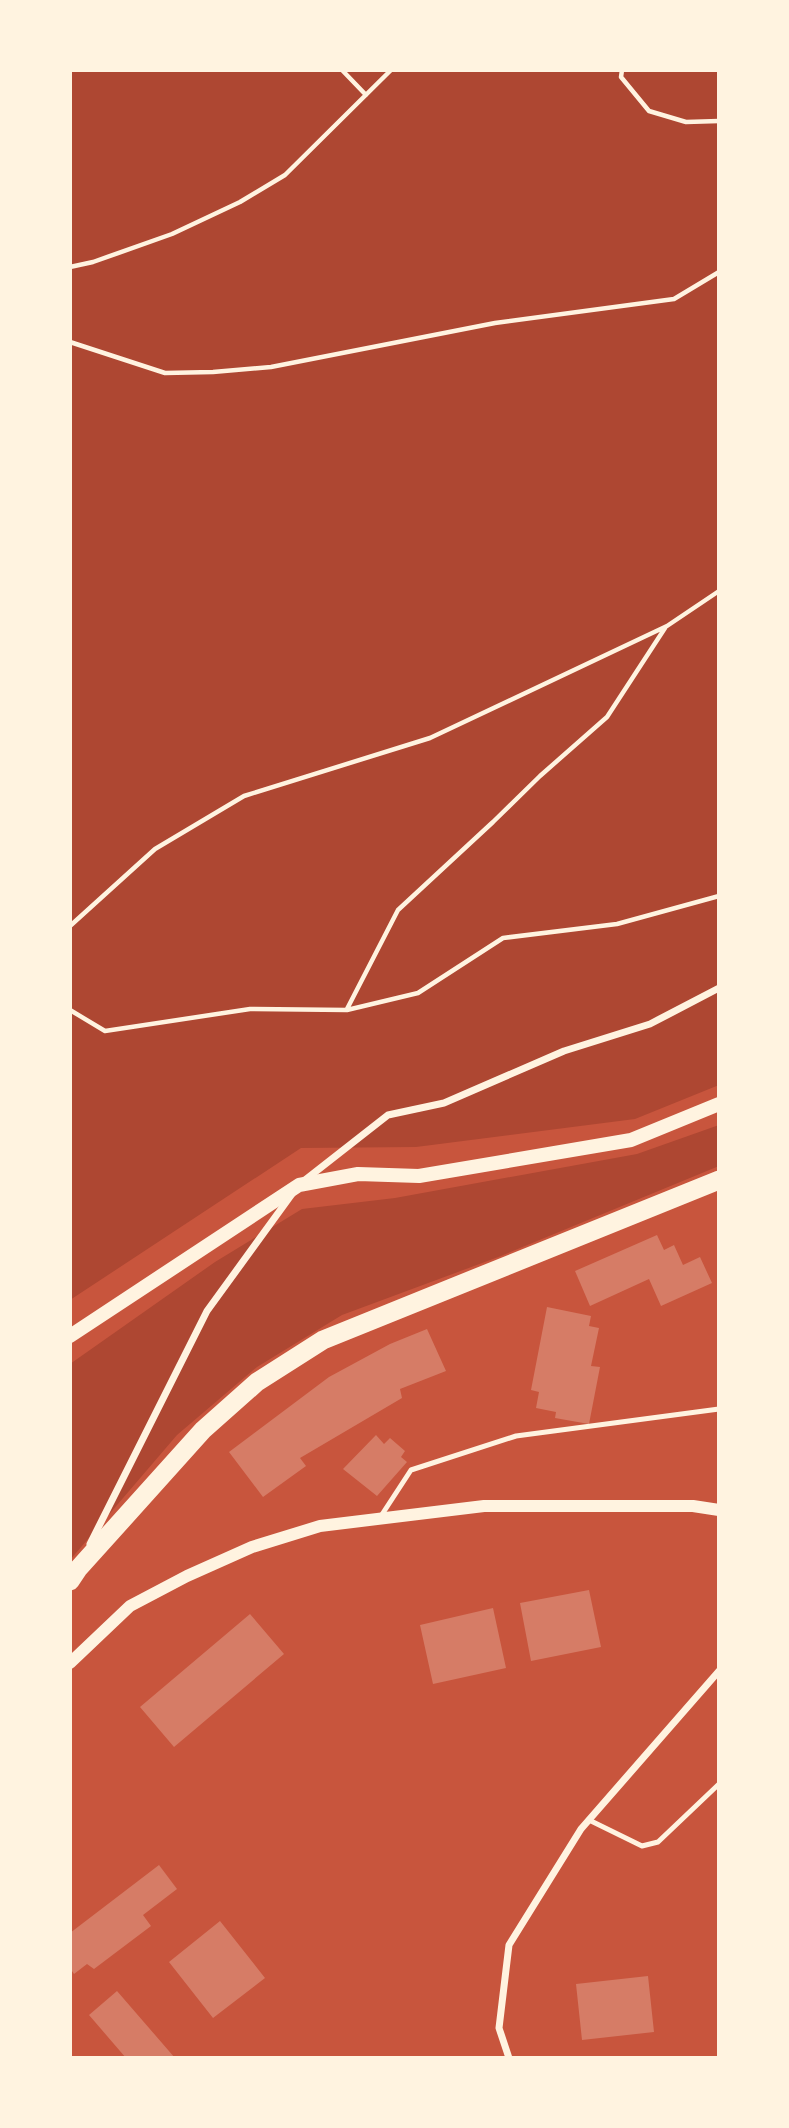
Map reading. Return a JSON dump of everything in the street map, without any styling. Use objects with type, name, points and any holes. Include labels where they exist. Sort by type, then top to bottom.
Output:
[{"type":"highway","points":[[74,1575],[203,1430],[257,1382],[323,1340],[719,1180]]},
{"type":"main road","points":[[70,1336],[299,1185],[358,1174],[419,1176],[631,1140],[719,1104]]},
{"type":"street","points":[[74,1575],[207,1311],[299,1185],[388,1115],[443,1103],[564,1051],[650,1024],[719,988]]},
{"type":"street","points":[[70,1663],[130,1606],[187,1576],[253,1547],[320,1526],[484,1506],[693,1506],[719,1510]]},
{"type":"street","points":[[509,2058],[499,2028],[509,1945],[581,1829],[719,1671]]},
{"type":"lane","points":[[379,1519],[411,1471],[516,1436],[719,1409]]},
{"type":"lane","points":[[589,1820],[642,1846],[658,1842],[719,1784]]},
{"type":"path","points":[[342,70],[366,95]]},
{"type":"path","points":[[70,267],[93,262],[172,234],[240,202],[285,175],[391,70]]},
{"type":"path","points":[[622,70],[621,77],[649,111],[687,122],[719,121]]},
{"type":"path","points":[[70,342],[165,373],[271,367],[495,323],[674,299],[719,272]]},
{"type":"path","points":[[70,926],[155,849],[244,796],[430,738],[667,626],[719,591]]},
{"type":"path","points":[[347,1010],[398,910],[607,716],[667,626]]},
{"type":"path","points":[[70,1010],[105,1031],[250,1009],[347,1010],[418,993],[503,938],[617,924],[719,896]]},
{"type":"shaded area","points":[[70,70],[719,70],[719,1085],[635,1119],[416,1147],[301,1148],[70,1300]]},
{"type":"shaded area","points":[[719,1125],[719,1166],[501,1256],[342,1315],[257,1367],[177,1435],[70,1560],[70,1364],[215,1262],[302,1209],[395,1198],[637,1154]]},
{"type":"building","points":[[657,1235],[664,1250],[674,1245],[683,1265],[700,1257],[712,1283],[661,1306],[649,1279],[590,1306],[575,1271]]},
{"type":"building","points":[[547,1307],[591,1316],[589,1326],[599,1328],[591,1366],[600,1367],[589,1424],[555,1418],[556,1412],[536,1408],[539,1392],[531,1390]]},
{"type":"building","points":[[427,1329],[446,1371],[400,1389],[402,1398],[300,1458],[306,1466],[263,1497],[229,1452],[329,1377],[390,1344]]},
{"type":"building","points":[[376,1435],[384,1444],[390,1438],[405,1451],[401,1457],[407,1462],[377,1496],[343,1469]]},
{"type":"building","points":[[589,1590],[601,1647],[531,1661],[520,1603]]},
{"type":"building","points":[[493,1608],[506,1668],[433,1684],[420,1625]]},
{"type":"building","points":[[250,1614],[284,1654],[174,1747],[140,1707]]},
{"type":"building","points":[[159,1865],[177,1889],[143,1915],[151,1926],[94,1969],[87,1964],[74,1974],[70,1968],[70,1933]]},
{"type":"building","points":[[220,1921],[265,1978],[213,2018],[169,1962]]},
{"type":"building","points":[[648,1976],[654,2032],[582,2040],[576,1984]]},
{"type":"building","points":[[117,1991],[175,2058],[126,2058],[89,2015]]}]
